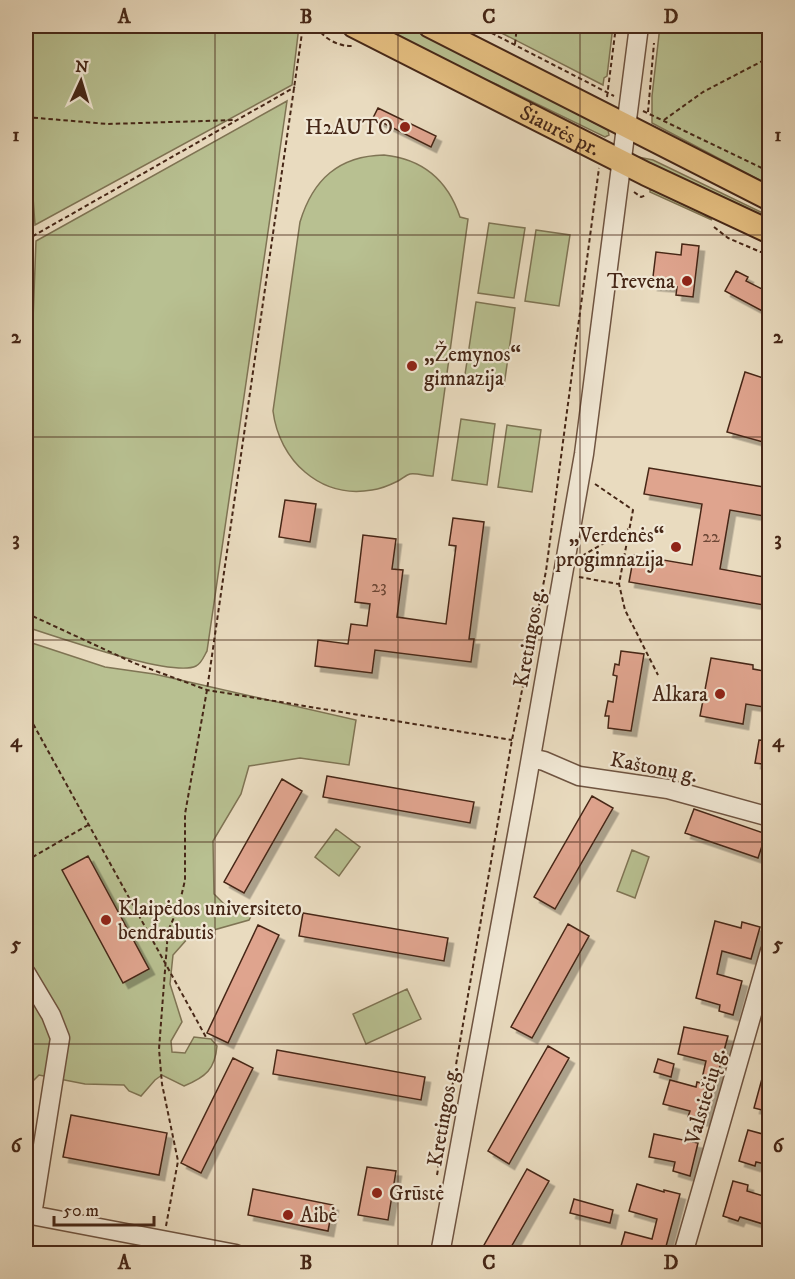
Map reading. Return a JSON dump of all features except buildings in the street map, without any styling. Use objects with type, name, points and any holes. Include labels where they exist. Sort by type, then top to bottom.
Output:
[{"type":"main road","name":"Šiaurės pr.","points":[[354,26],[621,171],[770,232]]},
{"type":"main road","name":"Šiaurės pr.","points":[[430,26],[629,115],[770,199]]},
{"type":"street","name":"Kretingos g.","points":[[440,1254],[531,759],[584,454],[639,26]]},
{"type":"street","name":"Kaštonų g.","points":[[531,759],[544,760],[579,776],[668,789],[770,817]]},
{"type":"street","name":"Valstiečių g.","points":[[683,1254],[770,951]]},
{"type":"street","points":[[26,972],[51,1015],[60,1038],[29,1215],[236,1254]]},
{"type":"path","points":[[163,1239],[177,1161],[162,1084],[159,1049],[168,932],[185,880],[185,814],[207,690],[303,26]]},
{"type":"path","points":[[478,26],[607,93],[616,26]]},
{"type":"path","points":[[514,44],[517,26]]},
{"type":"path","points":[[648,114],[654,37]]},
{"type":"path","points":[[663,121],[703,92],[770,57]]},
{"type":"path","points":[[26,240],[295,87]]},
{"type":"path","points":[[629,115],[648,114],[770,172]]},
{"type":"path","points":[[26,117],[108,124],[237,120]]},
{"type":"path","points":[[26,149],[31,237],[26,339]]},
{"type":"path","points":[[436,1181],[512,740],[546,571],[599,166],[621,171],[641,197],[651,195]]},
{"type":"path","points":[[707,223],[728,238],[770,256]]},
{"type":"path","points":[[593,483],[633,510],[619,584],[625,610],[658,675]]},
{"type":"path","points":[[546,571],[584,555],[628,529]]},
{"type":"path","points":[[579,577],[619,584]]},
{"type":"path","points":[[26,613],[134,663],[207,690],[512,740]]},
{"type":"path","points":[[26,711],[207,1039]]},
{"type":"path","points":[[26,861],[89,825]]},
{"type":"green space","points":[[26,26],[299,26],[292,85],[35,225],[26,100]]},
{"type":"green space","points":[[371,26],[409,26],[608,130],[609,135],[605,137],[496,84],[444,63]]},
{"type":"green space","points":[[488,26],[613,26],[607,76],[604,78],[603,85]]},
{"type":"green space","points":[[660,26],[769,26],[769,185],[652,123],[652,96]]},
{"type":"green space","points":[[287,101],[207,651],[196,666],[183,668],[164,666],[113,654],[26,627],[26,377],[32,346],[36,241]]},
{"type":"green space","points":[[384,155],[411,161],[432,174],[449,193],[460,217],[468,219],[433,476],[410,474],[382,488],[353,491],[319,482],[293,460],[277,429],[273,411],[300,222],[305,207],[320,182],[341,165],[368,156]]},
{"type":"green space","points":[[638,157],[653,160],[769,216],[769,223],[636,160]]},
{"type":"green space","points":[[650,189],[682,202],[712,220],[650,192]]},
{"type":"green space","points":[[489,223],[525,228],[514,298],[478,293]]},
{"type":"green space","points":[[536,230],[570,235],[559,306],[525,301]]},
{"type":"green space","points":[[476,302],[515,308],[504,386],[464,381]]},
{"type":"green space","points":[[461,419],[495,424],[487,485],[452,480]]},
{"type":"green space","points":[[507,425],[541,430],[532,492],[498,487]]},
{"type":"green space","points":[[26,641],[105,667],[154,674],[356,720],[349,765],[300,758],[249,766],[241,794],[213,841],[214,894],[229,909],[247,905],[254,910],[249,920],[189,937],[173,955],[170,984],[182,1022],[171,1041],[172,1052],[185,1053],[194,1037],[211,1039],[217,1046],[214,1061],[208,1071],[184,1086],[162,1075],[141,1096],[129,1091],[124,1085],[85,1084],[39,1075],[26,1088]]},
{"type":"green space","points":[[336,829],[360,847],[339,876],[315,857]]},
{"type":"green space","points":[[632,850],[649,857],[635,898],[617,891]]},
{"type":"green space","points":[[407,989],[421,1019],[366,1044],[353,1014]]},
{"type":"place","name":"H2AUTO","points":[[405,127]]},
{"type":"place","name":"Trevena","points":[[687,281]]},
{"type":"place","name":"„Žemynos“ gimnazija","points":[[412,366]]},
{"type":"place","name":"„Verdenės“ progimnazija","points":[[676,547]]},
{"type":"place","name":"Alkara","points":[[720,694]]},
{"type":"place","name":"Klaipėdos universiteto bendrabutis","points":[[106,920]]},
{"type":"place","name":"Grūstė","points":[[377,1193]]},
{"type":"place","name":"Aibė","points":[[288,1215]]}]
